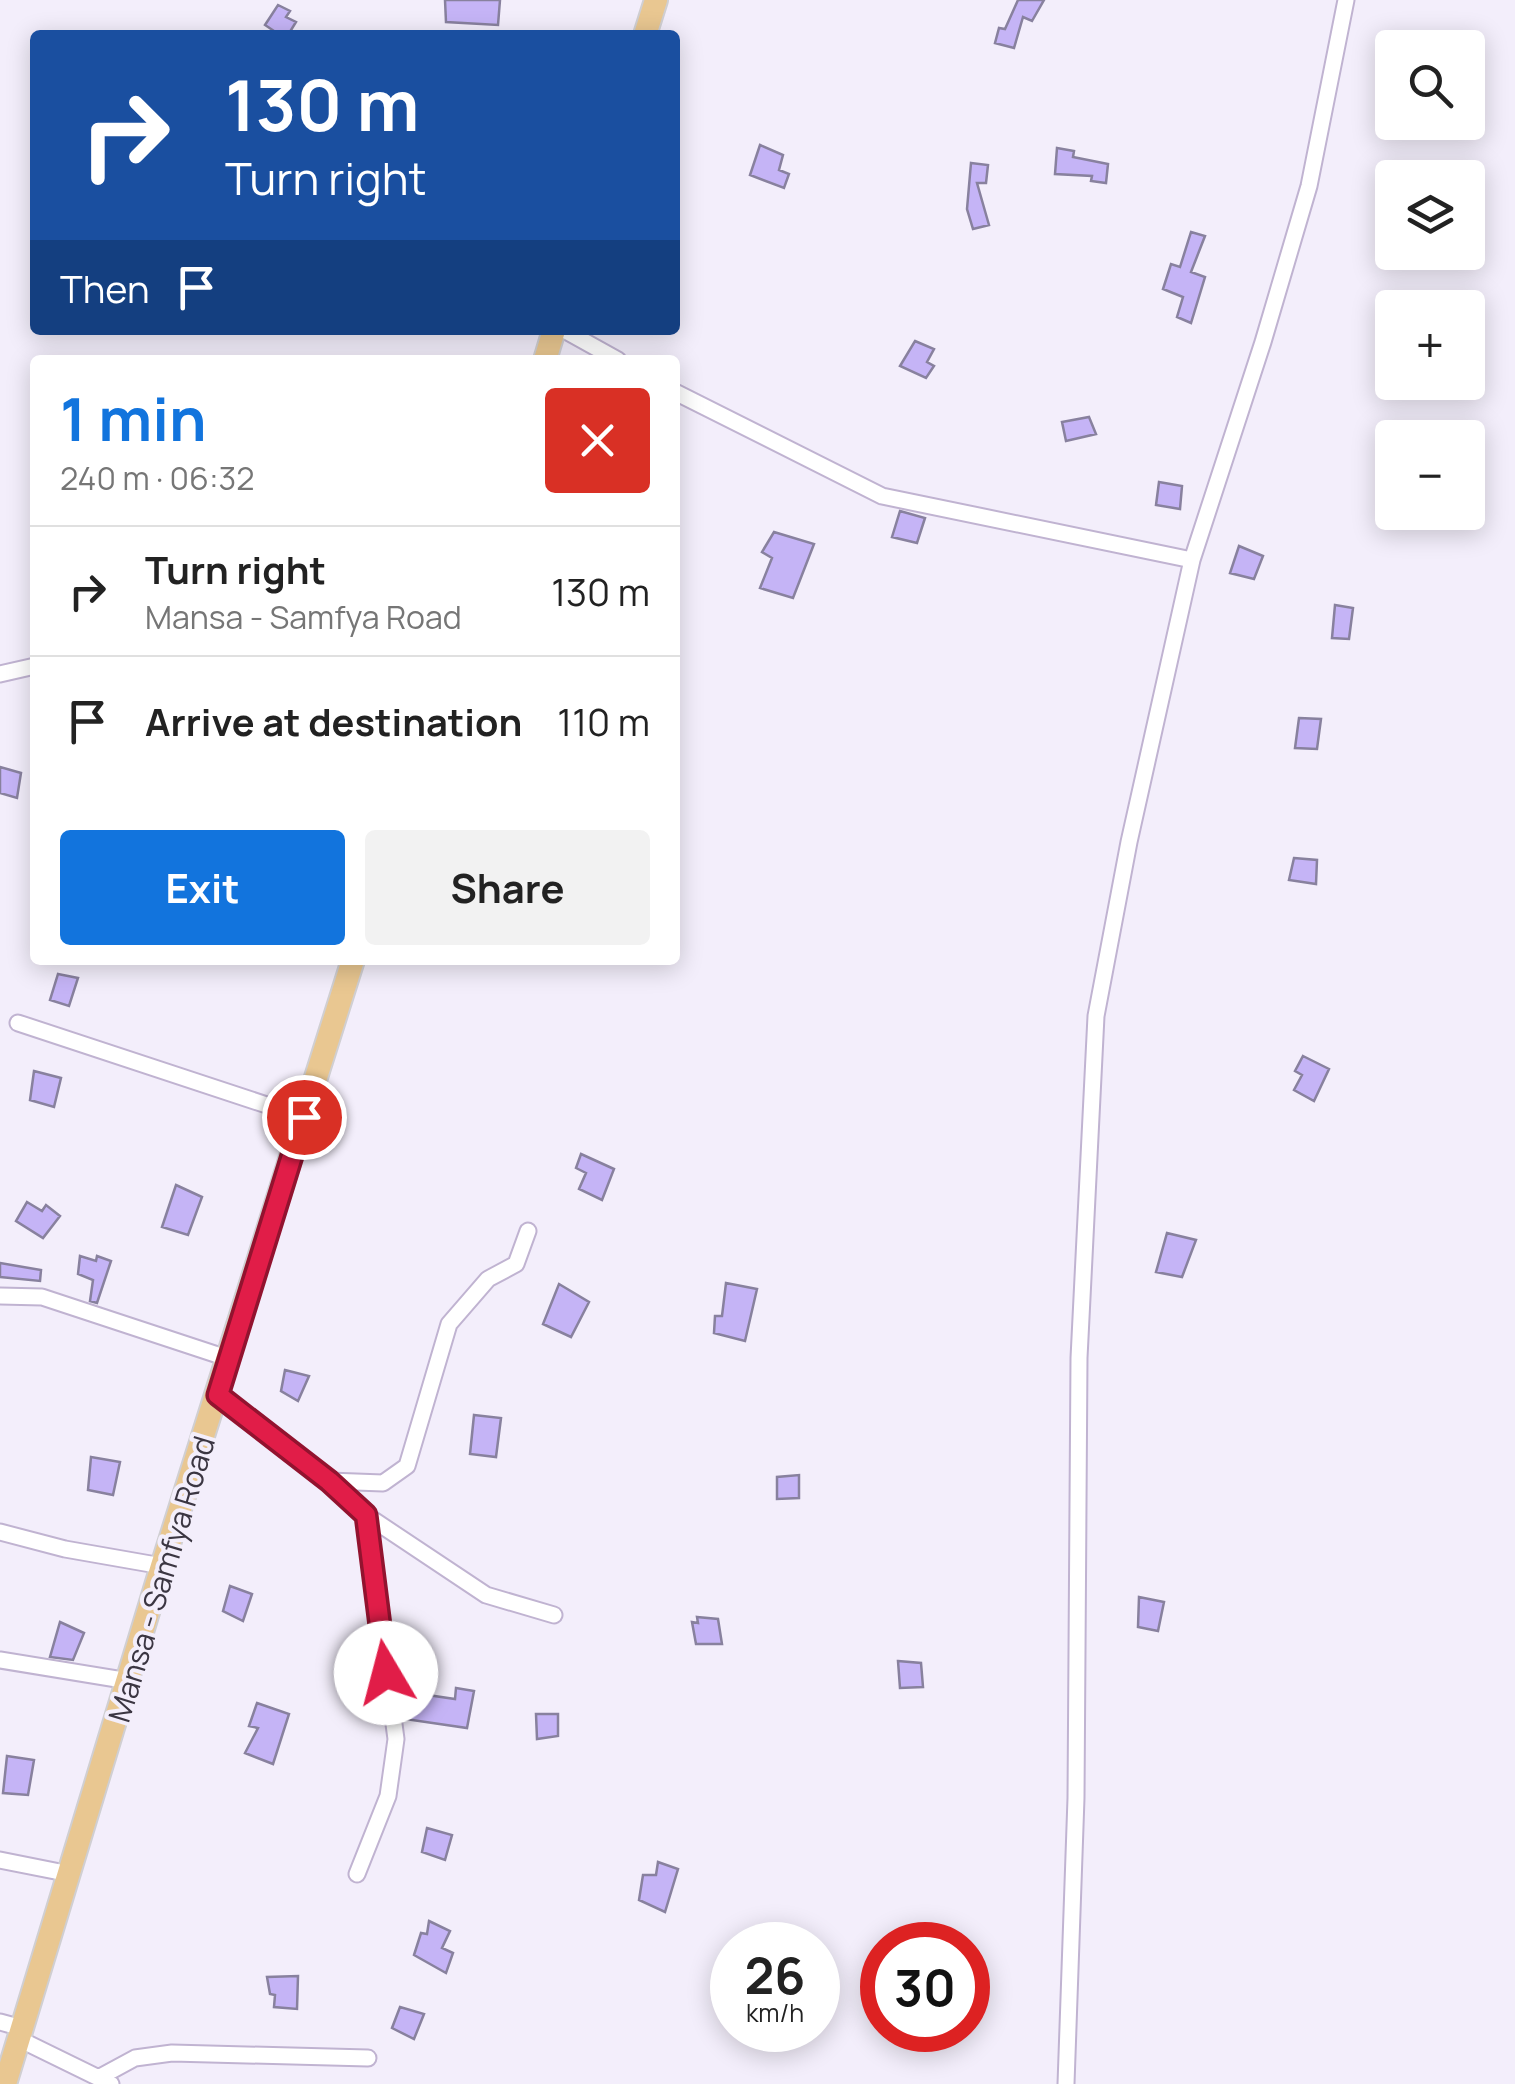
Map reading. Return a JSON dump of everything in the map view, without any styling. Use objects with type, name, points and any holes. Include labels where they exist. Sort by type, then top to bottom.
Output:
[{"type":"main road","points":[[647,30],[656,0]]},
{"type":"main road","name":"Mansa - Samfya Road","points":[[5,2084],[14,2030],[70,1874],[162,1566],[351,965]]},
{"type":"street","points":[[1066,2084],[1076,1798],[1080,1358],[1096,1016],[1129,842],[1192,560],[1264,342],[1309,186],[1346,0]]},
{"type":"street","points":[[573,335],[609,355]]},
{"type":"street","points":[[680,395],[882,496],[1192,560]]},
{"type":"street","points":[[0,674],[30,667]]},
{"type":"street","points":[[18,1023],[304,1117]]},
{"type":"street","points":[[329,1481],[383,1483],[408,1466],[449,1324],[488,1280],[516,1264],[528,1231]]},
{"type":"street","points":[[0,1296],[42,1298],[230,1359]]},
{"type":"street","points":[[218,1395],[329,1481],[366,1515],[486,1595],[554,1615]]},
{"type":"street","points":[[357,1874],[388,1796],[396,1740],[366,1515]]},
{"type":"street","points":[[0,1532],[65,1549],[162,1566]]},
{"type":"street","points":[[0,1660],[130,1681]]},
{"type":"street","points":[[0,1860],[70,1874]]},
{"type":"street","points":[[14,2030],[104,2081],[135,2058],[172,2053],[368,2058]]},
{"type":"building","points":[[445,0],[500,0],[498,25],[446,22]]},
{"type":"building","points":[[1018,0],[1044,0],[1032,21],[1023,17],[1014,48],[995,43],[999,28],[1005,29]]},
{"type":"building","points":[[278,5],[290,11],[286,17],[296,22],[291,30],[272,30],[265,25]]},
{"type":"building","points":[[760,145],[783,155],[779,170],[789,174],[784,188],[750,175]]},
{"type":"building","points":[[1057,148],[1074,151],[1073,157],[1108,164],[1106,183],[1091,181],[1092,176],[1055,174]]},
{"type":"building","points":[[971,163],[988,165],[986,183],[977,183],[989,225],[973,229],[967,209]]},
{"type":"building","points":[[1191,232],[1205,236],[1191,272],[1205,277],[1191,323],[1177,317],[1183,297],[1163,289],[1171,264],[1180,267]]},
{"type":"building","points":[[915,341],[934,349],[927,362],[934,366],[926,378],[900,366]]},
{"type":"building","points":[[1089,417],[1096,434],[1066,441],[1062,422]]},
{"type":"building","points":[[1159,482],[1182,486],[1180,509],[1156,505]]},
{"type":"building","points":[[900,511],[925,518],[917,543],[892,537]]},
{"type":"building","points":[[774,532],[814,544],[793,598],[760,588],[772,558],[762,552]]},
{"type":"building","points":[[1239,546],[1263,556],[1254,579],[1230,573]]},
{"type":"building","points":[[1335,605],[1353,608],[1349,639],[1332,638]]},
{"type":"building","points":[[1299,718],[1321,719],[1317,749],[1295,748]]},
{"type":"building","points":[[0,767],[21,773],[17,798],[0,793]]},
{"type":"building","points":[[1294,858],[1317,860],[1316,884],[1289,880]]},
{"type":"building","points":[[58,974],[78,978],[69,1006],[50,1000]]},
{"type":"building","points":[[1303,1056],[1329,1069],[1314,1101],[1294,1090],[1302,1075],[1295,1071]]},
{"type":"building","points":[[34,1071],[61,1078],[54,1107],[30,1100]]},
{"type":"building","points":[[581,1154],[614,1169],[602,1200],[579,1189],[586,1173],[576,1168]]},
{"type":"building","points":[[176,1185],[202,1197],[188,1235],[162,1227]]},
{"type":"building","points":[[27,1202],[42,1211],[46,1205],[60,1216],[43,1238],[16,1221]]},
{"type":"building","points":[[1167,1233],[1196,1240],[1182,1277],[1156,1272]]},
{"type":"building","points":[[80,1256],[111,1261],[97,1303],[90,1301],[93,1280],[78,1274]]},
{"type":"building","points":[[0,1263],[41,1270],[40,1281],[0,1277]]},
{"type":"building","points":[[726,1283],[757,1289],[745,1341],[714,1333],[715,1316],[722,1316]]},
{"type":"building","points":[[559,1284],[589,1302],[571,1337],[543,1324]]},
{"type":"building","points":[[285,1370],[309,1376],[298,1401],[281,1391]]},
{"type":"building","points":[[474,1415],[501,1418],[496,1457],[470,1454]]},
{"type":"building","points":[[91,1457],[120,1462],[113,1495],[88,1490]]},
{"type":"building","points":[[799,1475],[799,1498],[777,1499],[777,1477]]},
{"type":"building","points":[[230,1586],[252,1594],[243,1621],[223,1611]]},
{"type":"building","points":[[1139,1597],[1164,1602],[1158,1631],[1138,1627]]},
{"type":"building","points":[[697,1617],[718,1619],[722,1644],[696,1644],[692,1622],[698,1623]]},
{"type":"building","points":[[60,1622],[84,1633],[73,1660],[50,1657]]},
{"type":"building","points":[[898,1661],[921,1663],[923,1687],[900,1688]]},
{"type":"building","points":[[456,1688],[474,1691],[467,1728],[405,1719],[407,1692],[455,1699]]},
{"type":"building","points":[[257,1703],[289,1714],[273,1764],[245,1753],[258,1728],[249,1726]]},
{"type":"building","points":[[536,1714],[558,1714],[558,1736],[537,1739]]},
{"type":"building","points":[[7,1756],[34,1760],[28,1795],[3,1793]]},
{"type":"building","points":[[427,1828],[452,1835],[445,1860],[422,1852]]},
{"type":"building","points":[[658,1862],[678,1869],[665,1912],[639,1900],[643,1875],[656,1875]]},
{"type":"building","points":[[429,1921],[450,1931],[442,1948],[453,1953],[446,1973],[414,1955],[421,1933],[427,1934]]},
{"type":"building","points":[[298,1976],[297,2009],[274,2007],[275,1995],[270,1994],[267,1977]]},
{"type":"building","points":[[400,2007],[424,2014],[414,2039],[392,2028]]},
{"type":"route","points":[[304,1117],[218,1395],[329,1481],[366,1515],[386,1673]]}]
